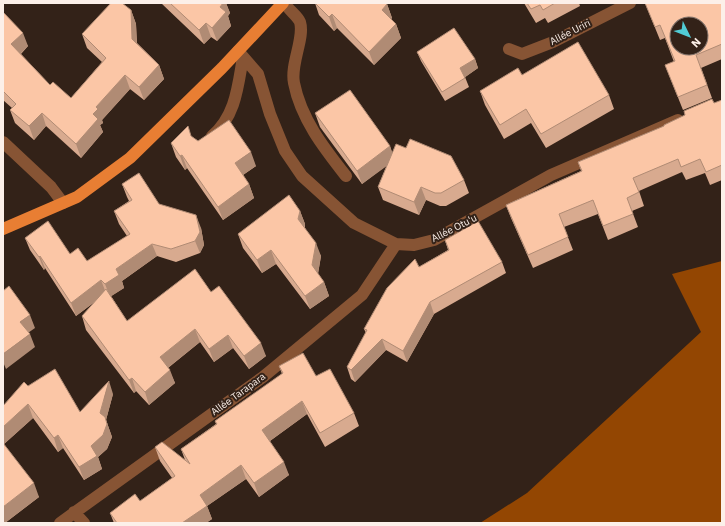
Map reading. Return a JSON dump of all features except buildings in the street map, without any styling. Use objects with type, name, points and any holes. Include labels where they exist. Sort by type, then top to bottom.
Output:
[{"type":"main road","points":[[3,228],[77,197],[130,158],[241,54],[284,3]]},
{"type":"street","points":[[284,3],[299,21],[301,28],[294,60],[293,82],[301,106],[320,144],[346,176]]},
{"type":"street","name":"Allée Uriri","points":[[509,49],[522,54],[552,42],[630,3]]},
{"type":"street","points":[[202,145],[216,133],[228,118],[236,96],[241,54]]},
{"type":"street","name":"Allée Otu'u","points":[[241,54],[258,74],[270,114],[285,151],[302,176],[354,223],[396,244],[414,245],[434,240],[551,175],[686,117]]},
{"type":"street","points":[[3,142],[51,186],[63,203]]},
{"type":"street","name":"Allée Tarapara","points":[[60,523],[263,377],[362,295],[396,244]]},
{"type":"street","points":[[74,512],[84,523]]},
{"type":"shaded area","points":[[722,261],[722,523],[480,523],[527,493],[701,332],[672,274]]}]
